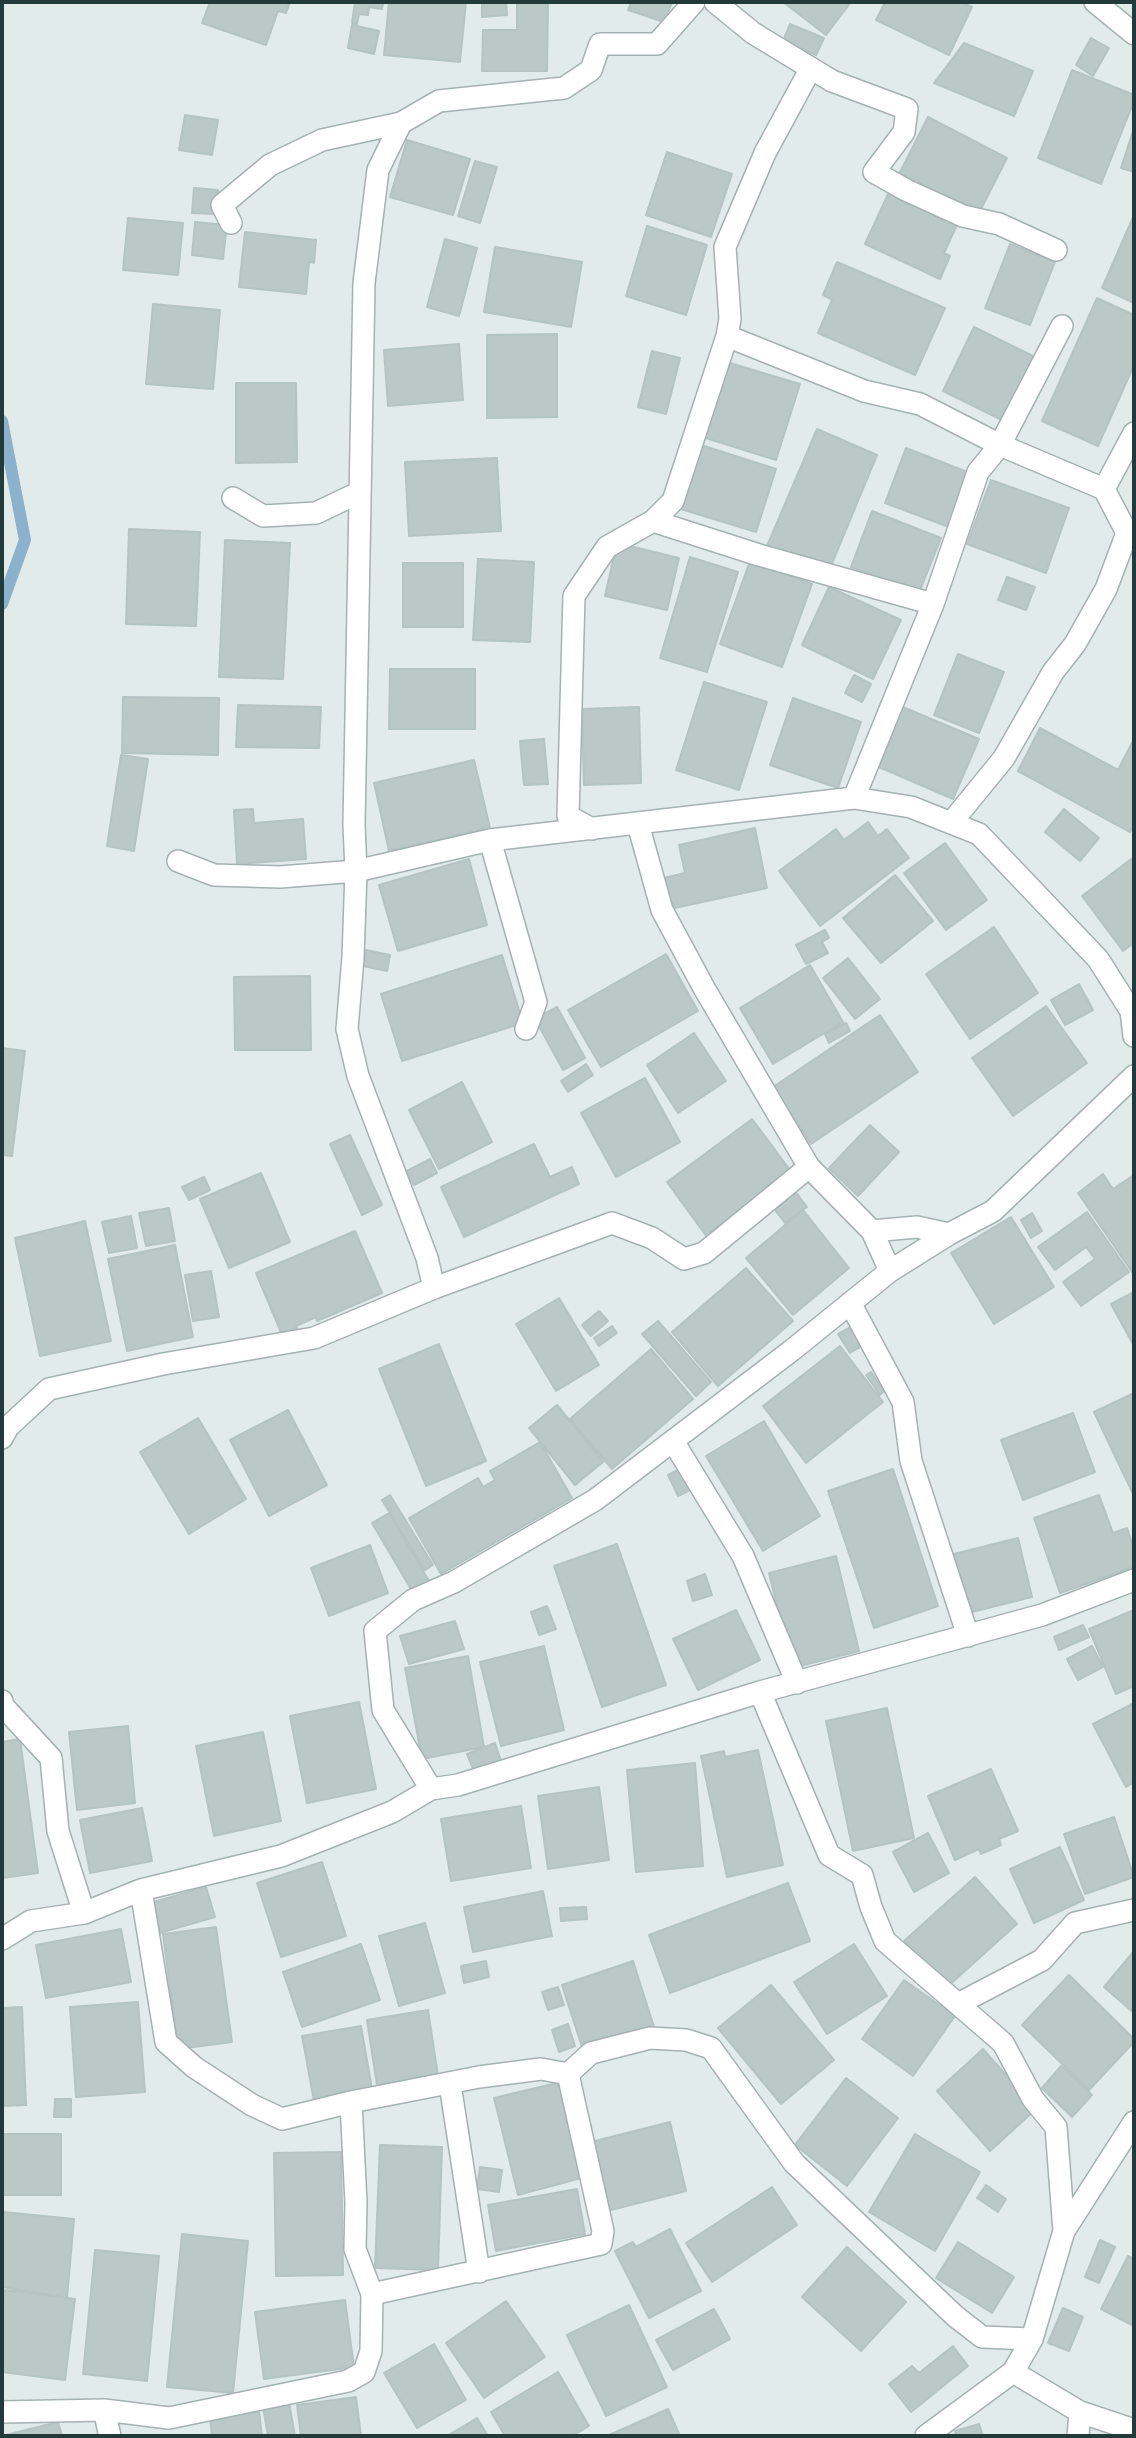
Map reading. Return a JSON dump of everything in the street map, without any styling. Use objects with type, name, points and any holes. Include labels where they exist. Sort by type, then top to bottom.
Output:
[{"type":"street","points":[[232,223],[222,205],[270,165],[322,140],[401,123],[439,101],[564,88],[591,71],[600,44],[657,44],[694,2]]},
{"type":"street","points":[[715,2],[753,33],[832,81],[907,109],[904,132],[874,172],[963,216],[999,224],[1056,250]]},
{"type":"street","points":[[1095,2],[1134,34]]},
{"type":"street","points":[[592,829],[568,816],[574,596],[607,547],[653,521],[673,501],[727,336],[730,319],[725,247],[765,153],[811,68]]},
{"type":"street","points":[[401,123],[378,170],[364,283],[355,872],[353,958],[347,1029],[358,1076],[427,1258],[435,1288]]},
{"type":"street","points":[[854,798],[933,604],[978,472],[1000,445],[1062,326]]},
{"type":"street","points":[[727,336],[864,391],[920,404],[1000,445],[1104,489],[1130,534],[1106,589],[1075,644],[1053,672],[1004,758],[950,823]]},
{"type":"street","points":[[1104,489],[1134,433]]},
{"type":"street","points":[[233,498],[263,516],[316,513],[360,492]]},
{"type":"street","points":[[653,521],[760,555],[933,604]]},
{"type":"street","points":[[178,861],[214,874],[280,877],[355,872],[490,840],[854,798],[911,807],[979,834],[1098,959],[1133,1012],[1134,1036]]},
{"type":"street","points":[[638,824],[662,910],[704,988],[809,1167],[872,1231],[890,1271]]},
{"type":"street","points":[[490,840],[536,1002],[526,1029]]},
{"type":"street","points":[[431,1789],[383,1710],[375,1632],[413,1601],[454,1582],[595,1500],[791,1352],[890,1271],[949,1234],[993,1211],[1134,1076]]},
{"type":"street","points":[[2,1438],[8,1427],[50,1389],[163,1364],[314,1338],[435,1288],[612,1223],[652,1238],[684,1259],[704,1253],[809,1167]]},
{"type":"street","points":[[872,1231],[917,1227],[949,1234]]},
{"type":"street","points":[[850,1303],[902,1402],[911,1461],[968,1636]]},
{"type":"street","points":[[673,1441],[743,1556],[797,1683]]},
{"type":"street","points":[[2,1939],[31,1921],[84,1913],[141,1890],[281,1856],[391,1812],[431,1789],[458,1785],[760,1692],[1042,1615],[1134,1580]]},
{"type":"street","points":[[760,1692],[829,1855],[862,1875],[885,1941],[1003,2043],[1033,2099],[1056,2127],[1065,2231]]},
{"type":"street","points":[[2,1701],[3,1706],[51,1758],[58,1831],[84,1913]]},
{"type":"street","points":[[141,1890],[166,2042],[194,2067],[251,2105],[282,2119],[351,2102],[479,2077],[541,2070],[568,2074]]},
{"type":"street","points":[[958,2004],[1042,1960],[1075,1923],[1134,1910]]},
{"type":"street","points":[[568,2074],[591,2053],[650,2038],[686,2040],[711,2049],[794,2163],[955,2316],[982,2337],[1032,2339]]},
{"type":"street","points":[[372,2294],[601,2244],[603,2231],[568,2074]]},
{"type":"street","points":[[450,2084],[479,2272]]},
{"type":"street","points":[[2,2412],[104,2410],[169,2418],[348,2381],[365,2372],[371,2351],[372,2294],[355,2249],[356,2203],[351,2102]]},
{"type":"street","points":[[926,2436],[1013,2372],[1032,2339],[1065,2231],[1134,2122]]},
{"type":"street","points":[[1013,2372],[1080,2412],[1134,2430]]},
{"type":"street","points":[[104,2410],[110,2436]]},
{"type":"street","points":[[1078,2436],[1080,2412]]},
{"type":"building","points":[[210,2],[290,2],[286,13],[278,11],[266,45],[202,23]]},
{"type":"building","points":[[355,2],[383,2],[382,9],[369,7],[368,15],[359,14],[357,24],[352,23]]},
{"type":"building","points":[[389,2],[466,2],[460,62],[384,55]]},
{"type":"building","points":[[482,2],[506,2],[507,15],[482,17]]},
{"type":"building","points":[[517,2],[548,2],[547,71],[482,71],[483,30],[517,30]]},
{"type":"building","points":[[631,2],[672,2],[664,22],[628,10]]},
{"type":"building","points":[[783,2],[851,2],[826,35]]},
{"type":"building","points":[[885,2],[961,2],[972,7],[949,55],[876,20]]},
{"type":"building","points":[[790,24],[824,38],[816,55],[783,41]]},
{"type":"building","points":[[352,25],[379,31],[374,54],[348,48]]},
{"type":"building","points":[[1091,38],[1109,48],[1093,76],[1076,65]]},
{"type":"building","points":[[964,43],[1033,71],[1014,116],[934,83]]},
{"type":"building","points":[[1072,70],[1134,95],[1101,184],[1038,158]]},
{"type":"building","points":[[185,115],[218,120],[212,155],[179,150]]},
{"type":"building","points":[[928,117],[1007,158],[977,217],[898,176]]},
{"type":"building","points":[[1134,128],[1134,172],[1121,168]]},
{"type":"building","points":[[407,140],[470,159],[453,215],[390,197]]},
{"type":"building","points":[[667,152],[732,174],[711,237],[646,215]]},
{"type":"building","points":[[475,161],[497,167],[480,223],[458,216]]},
{"type":"building","points":[[194,188],[218,190],[216,214],[192,213]]},
{"type":"building","points":[[889,192],[958,223],[944,253],[950,256],[940,279],[865,244]]},
{"type":"building","points":[[1134,215],[1134,303],[1102,288]]},
{"type":"building","points":[[128,218],[183,223],[178,275],[123,270]]},
{"type":"building","points":[[195,222],[227,225],[223,259],[192,255]]},
{"type":"building","points":[[647,226],[707,245],[686,315],[626,296]]},
{"type":"building","points":[[245,232],[316,240],[314,263],[309,262],[306,294],[239,287]]},
{"type":"building","points":[[445,239],[477,248],[459,316],[427,307]]},
{"type":"building","points":[[1010,244],[1055,262],[1030,325],[985,308]]},
{"type":"building","points":[[495,247],[582,262],[571,327],[484,312]]},
{"type":"building","points":[[837,262],[945,308],[915,375],[818,333],[832,300],[823,295]]},
{"type":"building","points":[[1097,298],[1134,315],[1134,365],[1098,446],[1042,421]]},
{"type":"building","points":[[153,304],[220,310],[213,389],[146,384]]},
{"type":"building","points":[[974,327],[1035,357],[1004,421],[943,391]]},
{"type":"building","points":[[557,334],[557,417],[487,418],[487,335]]},
{"type":"building","points":[[459,344],[463,400],[388,406],[384,350]]},
{"type":"building","points":[[652,351],[680,358],[666,414],[638,407]]},
{"type":"building","points":[[723,361],[800,384],[776,460],[699,436]]},
{"type":"building","points":[[236,383],[296,383],[297,462],[236,463]]},
{"type":"building","points":[[817,429],[877,455],[828,573],[767,546]]},
{"type":"building","points":[[701,445],[776,469],[756,532],[681,509]]},
{"type":"building","points":[[906,448],[970,473],[949,527],[885,503]]},
{"type":"building","points":[[497,458],[501,531],[409,536],[405,462]]},
{"type":"building","points":[[991,480],[1069,508],[1046,573],[967,544]]},
{"type":"building","points":[[872,511],[941,538],[919,593],[851,567]]},
{"type":"building","points":[[129,529],[200,532],[196,626],[126,624]]},
{"type":"building","points":[[225,540],[290,543],[283,679],[219,677]]},
{"type":"building","points":[[617,543],[679,558],[667,610],[605,596]]},
{"type":"building","points":[[690,557],[738,572],[707,672],[660,658]]},
{"type":"building","points":[[478,559],[534,562],[530,642],[473,640]]},
{"type":"building","points":[[750,561],[812,584],[782,667],[720,644]]},
{"type":"building","points":[[403,563],[463,563],[463,627],[403,627]]},
{"type":"building","points":[[1007,577],[1035,587],[1026,610],[998,600]]},
{"type":"building","points":[[829,587],[901,620],[873,679],[802,645]]},
{"type":"building","points":[[958,654],[1004,672],[979,733],[934,715]]},
{"type":"building","points":[[390,669],[475,669],[475,729],[389,729]]},
{"type":"building","points":[[854,675],[871,684],[862,702],[845,693]]},
{"type":"building","points":[[704,682],[767,702],[739,790],[676,770]]},
{"type":"building","points":[[123,697],[219,698],[218,755],[122,753]]},
{"type":"building","points":[[793,698],[861,722],[838,788],[770,765]]},
{"type":"building","points":[[238,705],[321,707],[319,748],[236,747]]},
{"type":"building","points":[[898,705],[979,739],[953,799],[872,764]]},
{"type":"building","points":[[639,707],[641,783],[584,785],[582,709]]},
{"type":"building","points":[[1040,728],[1118,770],[1134,739],[1134,824],[1130,832],[1018,771]]},
{"type":"building","points":[[544,739],[548,784],[524,785],[520,741]]},
{"type":"building","points":[[121,755],[148,759],[134,851],[107,846]]},
{"type":"building","points":[[474,760],[490,828],[389,851],[374,783]]},
{"type":"building","points":[[253,809],[254,823],[303,819],[306,859],[237,864],[234,810]]},
{"type":"building","points":[[1064,809],[1099,838],[1080,861],[1045,832]]},
{"type":"building","points":[[868,822],[878,836],[887,829],[909,858],[820,926],[779,871],[836,829],[844,840]]},
{"type":"building","points":[[755,828],[767,888],[670,909],[664,878],[685,873],[679,845]]},
{"type":"building","points":[[945,843],[987,900],[946,930],[904,873]]},
{"type":"building","points":[[1134,857],[1134,943],[1123,951],[1082,896]]},
{"type":"building","points":[[469,859],[487,925],[398,951],[379,885]]},
{"type":"building","points":[[895,875],[933,921],[881,963],[843,918]]},
{"type":"building","points":[[994,927],[1038,993],[970,1039],[926,974]]},
{"type":"building","points":[[825,930],[829,938],[822,942],[828,953],[806,964],[796,945]]},
{"type":"building","points":[[366,950],[390,955],[387,971],[363,966]]},
{"type":"building","points":[[666,954],[698,1011],[601,1067],[568,1010]]},
{"type":"building","points":[[502,955],[523,1023],[402,1061],[381,994]]},
{"type":"building","points":[[848,958],[880,999],[855,1019],[823,978]]},
{"type":"building","points":[[810,965],[843,1022],[773,1064],[740,1008]]},
{"type":"building","points":[[310,976],[311,1050],[235,1050],[234,977]]},
{"type":"building","points":[[1079,984],[1093,1010],[1065,1025],[1051,1000]]},
{"type":"building","points":[[1046,1006],[1087,1063],[1013,1116],[972,1058]]},
{"type":"building","points":[[557,1007],[585,1058],[563,1070],[535,1019]]},
{"type":"building","points":[[880,1015],[918,1072],[811,1144],[773,1087]]},
{"type":"building","points":[[846,1023],[850,1031],[829,1043],[825,1034]]},
{"type":"building","points":[[694,1033],[726,1081],[678,1113],[647,1065]]},
{"type":"building","points":[[2,1048],[25,1051],[12,1156],[2,1155]]},
{"type":"building","points":[[586,1064],[593,1075],[568,1092],[561,1081]]},
{"type":"building","points":[[645,1078],[680,1142],[616,1177],[581,1113]]},
{"type":"building","points":[[462,1082],[492,1142],[439,1169],[409,1110]]},
{"type":"building","points":[[752,1119],[793,1174],[707,1237],[667,1182]]},
{"type":"building","points":[[870,1125],[899,1152],[858,1196],[829,1168]]},
{"type":"building","points":[[350,1135],[382,1205],[362,1215],[330,1144]]},
{"type":"building","points":[[534,1144],[550,1177],[572,1167],[579,1184],[464,1237],[441,1187]]},
{"type":"building","points":[[430,1159],[437,1173],[414,1185],[407,1171]]},
{"type":"building","points":[[261,1173],[290,1242],[229,1268],[200,1199]]},
{"type":"building","points":[[1103,1174],[1113,1189],[1134,1175],[1134,1275],[1078,1193]]},
{"type":"building","points":[[204,1177],[210,1190],[189,1200],[182,1187]]},
{"type":"building","points":[[794,1190],[807,1207],[785,1223],[772,1206]]},
{"type":"building","points":[[169,1208],[175,1241],[146,1246],[139,1213]]},
{"type":"building","points":[[803,1210],[849,1268],[793,1315],[746,1258]]},
{"type":"building","points":[[1087,1212],[1129,1272],[1081,1306],[1063,1282],[1095,1259],[1086,1247],[1055,1270],[1038,1247]]},
{"type":"building","points":[[1032,1213],[1042,1231],[1031,1238],[1021,1220]]},
{"type":"building","points":[[131,1216],[137,1248],[109,1253],[102,1222]]},
{"type":"building","points":[[1011,1217],[1054,1287],[994,1324],[951,1253]]},
{"type":"building","points":[[85,1221],[111,1341],[40,1356],[15,1238]]},
{"type":"building","points":[[355,1231],[382,1293],[317,1321],[316,1317],[296,1326],[298,1330],[283,1337],[256,1273]]},
{"type":"building","points":[[175,1245],[193,1337],[127,1351],[108,1259]]},
{"type":"building","points":[[746,1268],[793,1321],[718,1386],[672,1332]]},
{"type":"building","points":[[211,1271],[219,1317],[193,1321],[185,1275]]},
{"type":"building","points":[[1134,1292],[1134,1346],[1111,1304]]},
{"type":"building","points":[[559,1298],[599,1365],[556,1391],[516,1324]]},
{"type":"building","points":[[599,1311],[608,1321],[591,1336],[582,1325]]},
{"type":"building","points":[[658,1321],[711,1382],[696,1396],[642,1334]]},
{"type":"building","points":[[612,1326],[617,1333],[599,1346],[594,1338]]},
{"type":"building","points":[[851,1327],[862,1346],[850,1353],[838,1334]]},
{"type":"building","points":[[439,1344],[486,1461],[426,1486],[379,1369]]},
{"type":"building","points":[[840,1346],[883,1402],[806,1463],[763,1406]]},
{"type":"building","points":[[651,1349],[693,1399],[612,1469],[570,1419]]},
{"type":"building","points":[[871,1372],[884,1391],[880,1395],[866,1375]]},
{"type":"building","points":[[1134,1393],[1134,1496],[1094,1412]]},
{"type":"building","points":[[557,1405],[603,1462],[575,1485],[529,1428]]},
{"type":"building","points":[[288,1410],[327,1485],[269,1516],[230,1440]]},
{"type":"building","points":[[1073,1413],[1095,1472],[1023,1500],[1001,1440]]},
{"type":"building","points":[[198,1418],[246,1499],[189,1534],[140,1452]]},
{"type":"building","points":[[764,1421],[820,1516],[763,1551],[706,1456]]},
{"type":"building","points":[[540,1442],[572,1498],[441,1574],[409,1518],[478,1478],[483,1487],[495,1480],[490,1471]]},
{"type":"building","points":[[680,1469],[690,1490],[678,1496],[668,1475]]},
{"type":"building","points":[[893,1469],[938,1606],[874,1628],[828,1491]]},
{"type":"building","points":[[390,1495],[433,1565],[425,1570],[382,1500]]},
{"type":"building","points":[[1099,1495],[1113,1533],[1127,1528],[1134,1549],[1134,1567],[1060,1593],[1034,1518]]},
{"type":"building","points":[[389,1513],[432,1586],[415,1596],[372,1523]]},
{"type":"building","points":[[1018,1538],[1032,1597],[964,1614],[950,1555]]},
{"type":"building","points":[[617,1544],[666,1685],[602,1707],[554,1566]]},
{"type":"building","points":[[370,1545],[388,1593],[329,1616],[311,1568]]},
{"type":"building","points":[[836,1556],[859,1651],[792,1668],[769,1573]]},
{"type":"building","points":[[705,1574],[712,1595],[693,1601],[687,1581]]},
{"type":"building","points":[[547,1606],[556,1629],[539,1635],[531,1612]]},
{"type":"building","points":[[736,1610],[760,1660],[698,1690],[673,1639]]},
{"type":"building","points":[[1134,1610],[1134,1686],[1116,1694],[1089,1629]]},
{"type":"building","points":[[455,1621],[464,1649],[409,1664],[400,1636]]},
{"type":"building","points":[[1083,1625],[1089,1637],[1059,1650],[1054,1637]]},
{"type":"building","points":[[544,1646],[564,1730],[501,1746],[480,1662]]},
{"type":"building","points":[[1092,1646],[1103,1667],[1078,1680],[1067,1659]]},
{"type":"building","points":[[468,1656],[484,1747],[422,1759],[405,1668]]},
{"type":"building","points":[[359,1702],[376,1789],[307,1803],[290,1716]]},
{"type":"building","points":[[1134,1703],[1134,1782],[1126,1787],[1093,1724]]},
{"type":"building","points":[[887,1708],[914,1838],[853,1851],[826,1721]]},
{"type":"building","points":[[128,1726],[135,1803],[77,1810],[69,1732]]},
{"type":"building","points":[[263,1732],[281,1821],[214,1836],[196,1746]]},
{"type":"building","points":[[20,1739],[38,1873],[2,1878],[2,1742]]},
{"type":"building","points":[[495,1743],[501,1761],[474,1771],[467,1754]]},
{"type":"building","points":[[758,1750],[783,1865],[727,1877],[701,1756],[724,1751],[725,1757]]},
{"type":"building","points":[[695,1763],[703,1866],[636,1872],[627,1770]]},
{"type":"building","points":[[991,1769],[1018,1831],[999,1839],[1001,1845],[981,1854],[979,1849],[955,1860],[928,1796]]},
{"type":"building","points":[[599,1787],[609,1860],[548,1869],[538,1796]]},
{"type":"building","points":[[521,1806],[531,1868],[451,1881],[441,1819]]},
{"type":"building","points":[[142,1808],[152,1861],[90,1873],[80,1820]]},
{"type":"building","points":[[1114,1817],[1134,1877],[1085,1894],[1064,1834]]},
{"type":"building","points":[[928,1833],[949,1873],[914,1892],[893,1852]]},
{"type":"building","points":[[1060,1847],[1084,1900],[1034,1923],[1010,1869]]},
{"type":"building","points":[[322,1862],[346,1936],[281,1957],[257,1883]]},
{"type":"building","points":[[975,1877],[1017,1924],[946,1988],[904,1941]]},
{"type":"building","points":[[788,1883],[810,1941],[670,1993],[649,1935]]},
{"type":"building","points":[[206,1887],[215,1917],[156,1934],[147,1904]]},
{"type":"building","points":[[543,1891],[552,1936],[473,1952],[464,1907]]},
{"type":"building","points":[[586,1907],[587,1919],[561,1921],[560,1908]]},
{"type":"building","points":[[425,1923],[445,1993],[399,2006],[379,1936]]},
{"type":"building","points":[[216,1927],[232,2042],[178,2049],[163,1934]]},
{"type":"building","points":[[121,1929],[131,1982],[46,1998],[36,1945]]},
{"type":"building","points":[[361,1944],[380,2000],[302,2027],[283,1972]]},
{"type":"building","points":[[854,1944],[887,1996],[827,2034],[794,1982]]},
{"type":"building","points":[[1134,1951],[1134,2013],[1104,1987]]},
{"type":"building","points":[[486,1961],[489,1977],[464,1983],[461,1966]]},
{"type":"building","points":[[633,1961],[654,2027],[583,2050],[562,1985]]},
{"type":"building","points":[[1069,1975],[1134,2039],[1089,2090],[1022,2025]]},
{"type":"building","points":[[904,1980],[955,2016],[913,2076],[862,2039]]},
{"type":"building","points":[[771,1985],[834,2060],[781,2104],[718,2028]]},
{"type":"building","points":[[558,1987],[564,2005],[548,2010],[542,1992]]},
{"type":"building","points":[[138,2002],[145,2092],[76,2097],[70,2007]]},
{"type":"building","points":[[22,2007],[26,2105],[2,2106],[2,2008]]},
{"type":"building","points":[[428,2010],[438,2076],[377,2085],[367,2020]]},
{"type":"building","points":[[568,2024],[575,2046],[559,2052],[552,2030]]},
{"type":"building","points":[[361,2026],[372,2089],[314,2101],[302,2036]]},
{"type":"building","points":[[983,2049],[1036,2109],[990,2151],[937,2091]]},
{"type":"building","points":[[1061,2066],[1092,2095],[1072,2117],[1042,2088]]},
{"type":"building","points":[[846,2078],[898,2118],[847,2186],[795,2145]]},
{"type":"building","points":[[561,2082],[585,2177],[518,2195],[494,2098]]},
{"type":"building","points":[[55,2099],[71,2099],[71,2117],[54,2117]]},
{"type":"building","points":[[670,2122],[686,2191],[607,2211],[591,2142]]},
{"type":"building","points":[[2,2134],[61,2134],[61,2195],[2,2195]]},
{"type":"building","points":[[915,2134],[980,2172],[935,2251],[869,2212]]},
{"type":"building","points":[[380,2145],[442,2147],[438,2270],[375,2268]]},
{"type":"building","points":[[341,2152],[343,2275],[276,2276],[274,2153]]},
{"type":"building","points":[[480,2167],[502,2170],[499,2192],[477,2189]]},
{"type":"building","points":[[986,2185],[1006,2199],[998,2212],[977,2198]]},
{"type":"building","points":[[772,2187],[797,2225],[712,2282],[686,2243]]},
{"type":"building","points":[[577,2189],[585,2234],[496,2251],[488,2205]]},
{"type":"building","points":[[3,2212],[74,2219],[67,2298],[2,2287]]},
{"type":"building","points":[[670,2229],[701,2291],[649,2318],[615,2251],[633,2242],[636,2247]]},
{"type":"building","points":[[182,2234],[248,2241],[233,2393],[167,2387]]},
{"type":"building","points":[[1100,2240],[1115,2247],[1099,2283],[1085,2277]]},
{"type":"building","points":[[958,2242],[1014,2277],[992,2313],[936,2278]]},
{"type":"building","points":[[847,2247],[906,2302],[861,2351],[802,2297]]},
{"type":"building","points":[[95,2250],[159,2256],[147,2381],[83,2374]]},
{"type":"building","points":[[1128,2256],[1134,2259],[1134,2326],[1101,2309]]},
{"type":"building","points":[[5,2290],[75,2299],[65,2380],[2,2372]]},
{"type":"building","points":[[345,2300],[354,2367],[264,2379],[255,2312]]},
{"type":"building","points":[[506,2301],[545,2357],[484,2398],[446,2343]]},
{"type":"building","points":[[629,2305],[667,2387],[606,2416],[567,2335]]},
{"type":"building","points":[[1063,2308],[1083,2317],[1069,2351],[1048,2343]]},
{"type":"building","points":[[714,2309],[730,2339],[673,2370],[656,2340]]},
{"type":"building","points":[[434,2344],[466,2400],[417,2428],[384,2373]]},
{"type":"building","points":[[953,2346],[968,2366],[911,2412],[889,2384],[912,2366],[919,2373]]},
{"type":"building","points":[[558,2372],[589,2426],[572,2436],[505,2436],[491,2412]]},
{"type":"building","points":[[356,2397],[361,2436],[301,2436],[297,2405]]},
{"type":"building","points":[[289,2402],[295,2436],[268,2436],[263,2407]]},
{"type":"building","points":[[668,2409],[680,2436],[607,2436]]},
{"type":"building","points":[[259,2411],[262,2436],[212,2436],[210,2417]]},
{"type":"building","points":[[477,2418],[488,2436],[447,2436]]},
{"type":"building","points":[[58,2422],[62,2436],[2,2436]]},
{"type":"building","points":[[979,2424],[983,2436],[956,2436],[955,2431]]},
{"type":"waterway","points":[[2,421],[25,540],[2,604]]}]
